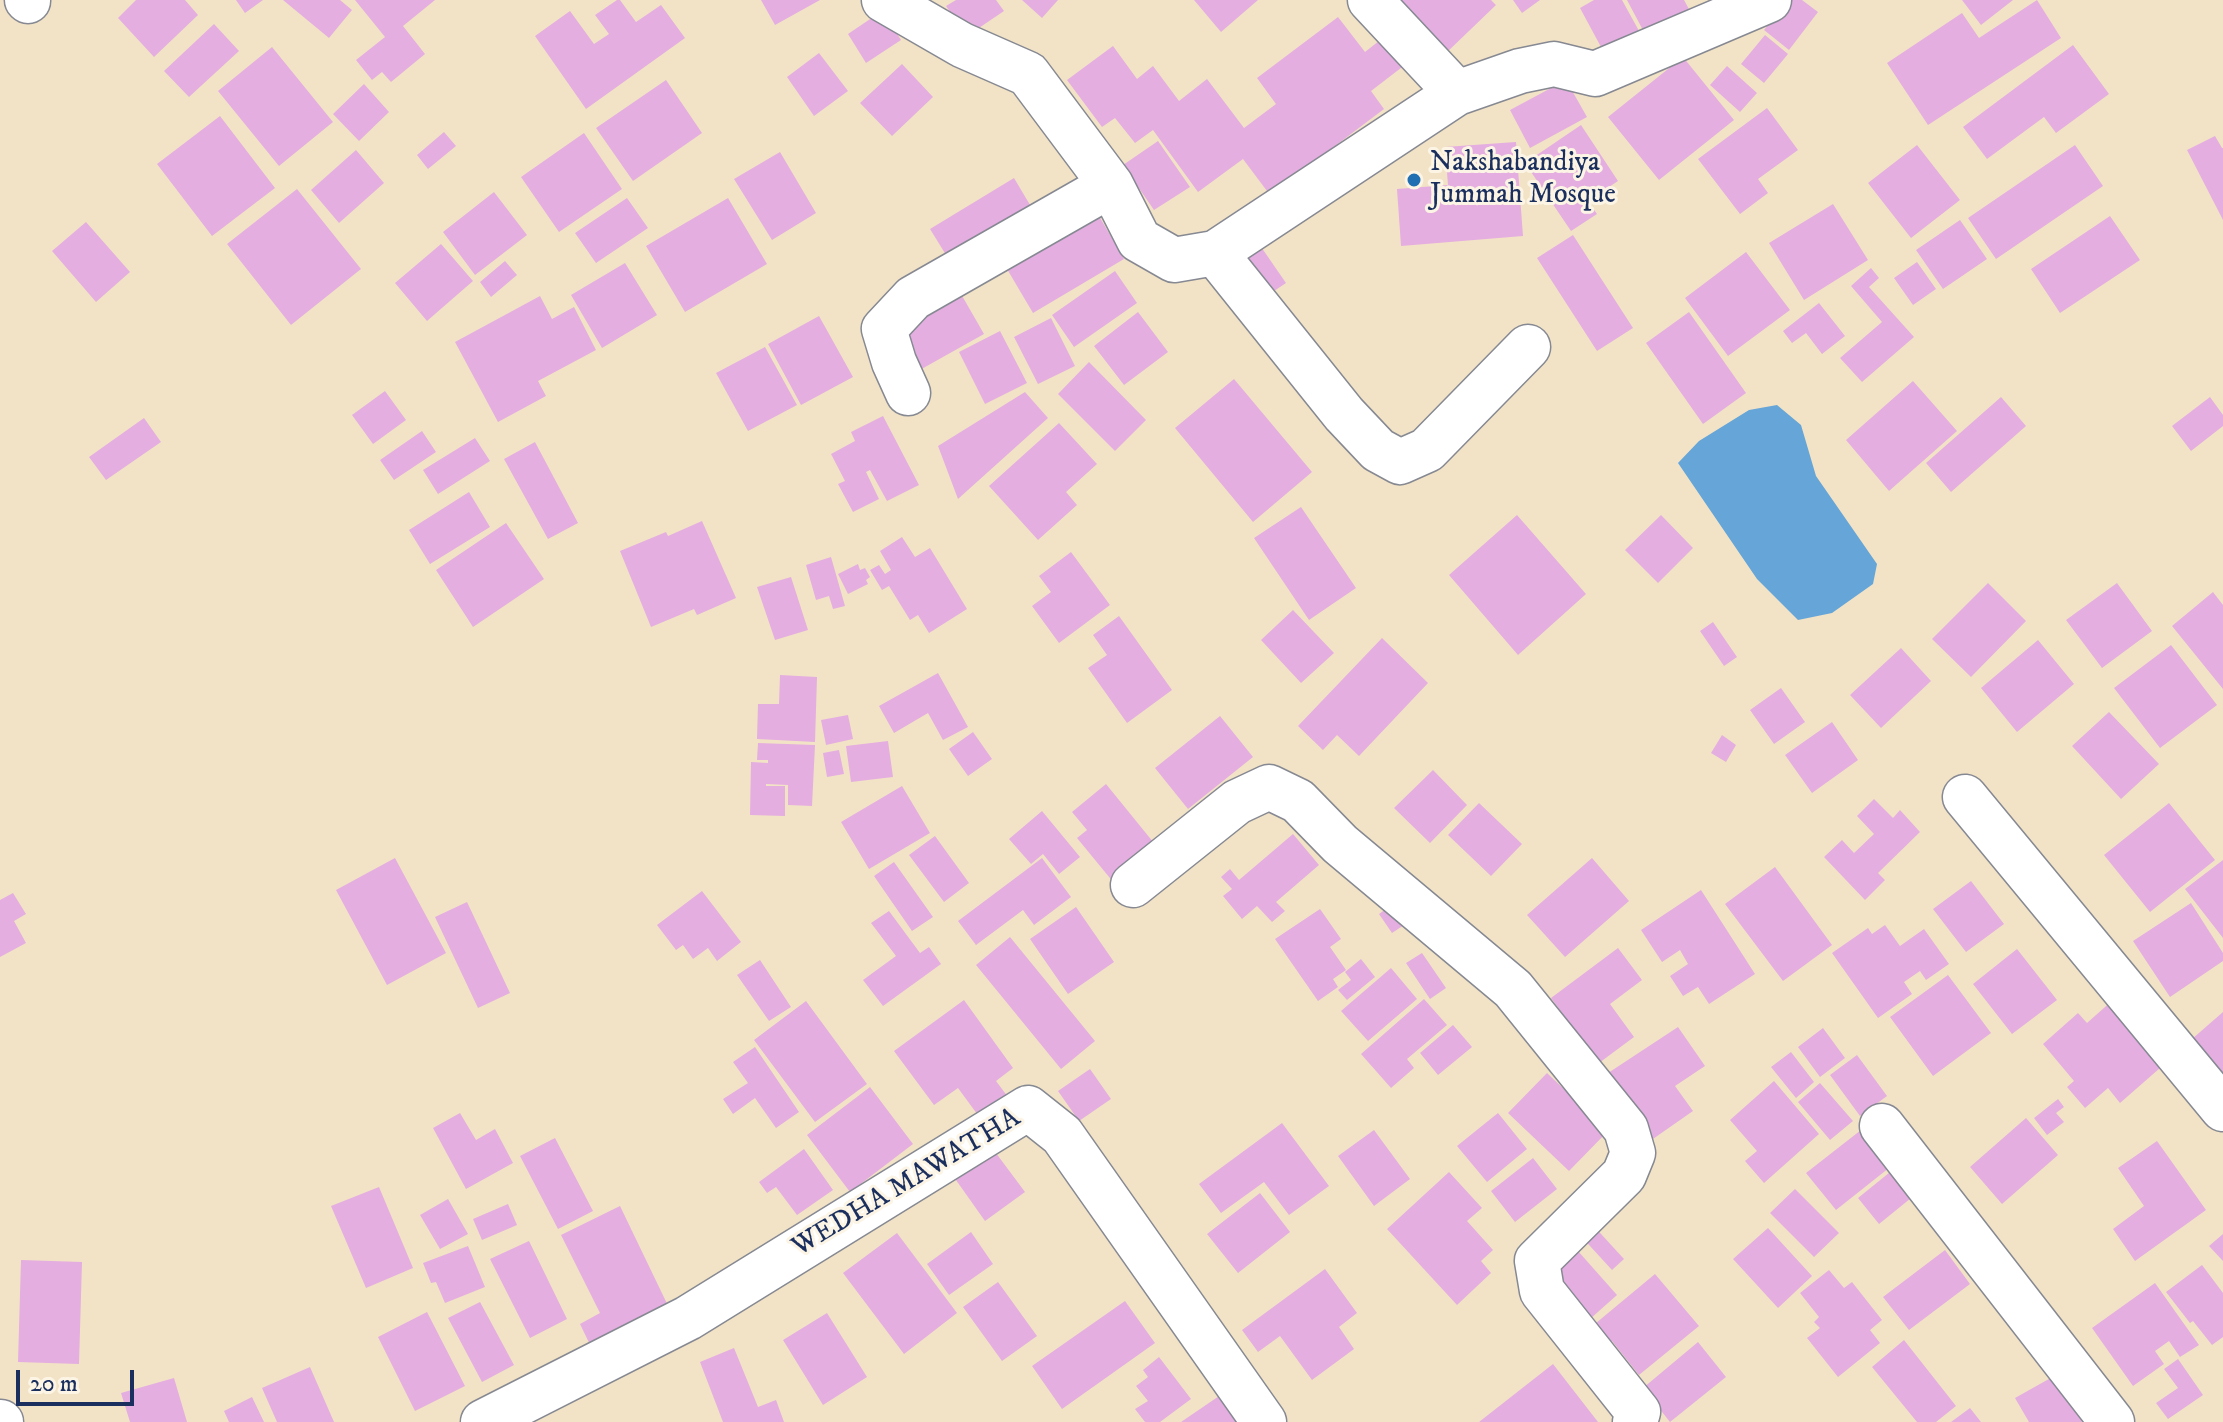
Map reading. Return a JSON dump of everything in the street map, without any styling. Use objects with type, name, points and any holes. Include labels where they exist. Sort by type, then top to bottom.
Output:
[{"type":"street","points":[[884,0],[962,45],[1028,74],[1111,185],[1139,240],[1174,260],[1215,253],[1457,93],[1520,71],[1554,64],[1595,74],[1769,0]]},
{"type":"street","points":[[1370,0],[1457,93]]},
{"type":"street","points":[[908,393],[884,329],[913,298],[1111,185]]},
{"type":"street","points":[[1215,253],[1344,414],[1378,450],[1400,462],[1427,450],[1528,347]]},
{"type":"street","points":[[1133,885],[1237,802],[1269,787],[1298,801],[1340,844],[1513,989],[1626,1129],[1633,1153],[1624,1175],[1537,1261],[1542,1291],[1638,1412],[1635,1422]]},
{"type":"street","points":[[1965,797],[2223,1109]]},
{"type":"street","name":"WEDHA MAWATHA","points":[[483,1422],[688,1318],[1028,1108],[1062,1135],[1264,1422]]},
{"type":"street","points":[[1882,1126],[2112,1422]]},
{"type":"water","points":[[1777,405],[1801,425],[1816,476],[1877,564],[1873,584],[1832,613],[1798,620],[1757,579],[1678,463],[1699,441],[1749,410]]},
{"type":"building","points":[[136,0],[185,0],[198,15],[154,57],[118,18]]},
{"type":"building","points":[[236,0],[263,0],[245,13]]},
{"type":"building","points":[[283,0],[340,0],[352,10],[329,38]]},
{"type":"building","points":[[355,0],[435,0],[403,26],[425,54],[391,82],[382,72],[372,80],[356,60],[385,37]]},
{"type":"building","points":[[617,0],[636,22],[661,5],[685,38],[586,109],[535,36],[570,11],[594,44],[609,34],[595,15]]},
{"type":"building","points":[[761,0],[820,0],[775,25]]},
{"type":"building","points":[[956,0],[996,0],[1004,11],[967,36],[946,6]]},
{"type":"building","points":[[1022,0],[1058,0],[1042,18]]},
{"type":"building","points":[[1194,0],[1258,0],[1221,32]]},
{"type":"building","points":[[1390,0],[1491,0],[1496,5],[1444,55]]},
{"type":"building","points":[[1513,0],[1540,0],[1522,13]]},
{"type":"building","points":[[1594,0],[1622,0],[1644,40],[1608,60],[1580,8]]},
{"type":"building","points":[[1627,0],[1684,0],[1690,11],[1645,34]]},
{"type":"building","points":[[1788,0],[1802,0],[1818,12],[1789,50],[1764,30]]},
{"type":"building","points":[[1962,0],[2013,0],[1981,25]]},
{"type":"building","points":[[2037,0],[2061,38],[1928,125],[1887,63],[1962,13],[1979,38]]},
{"type":"building","points":[[882,11],[901,40],[866,63],[848,34]]},
{"type":"building","points":[[1338,17],[1365,52],[1389,33],[1410,61],[1371,91],[1384,109],[1270,195],[1243,159],[1198,192],[1153,130],[1135,143],[1115,118],[1102,127],[1067,80],[1113,46],[1137,79],[1153,66],[1179,101],[1207,79],[1244,128],[1276,104],[1257,78]]},
{"type":"building","points":[[214,24],[239,51],[189,97],[164,71]]},
{"type":"building","points":[[1765,35],[1788,54],[1764,83],[1741,64]]},
{"type":"building","points":[[2073,45],[2109,94],[2056,133],[2044,117],[1987,159],[1963,127]]},
{"type":"building","points":[[272,47],[333,122],[279,166],[218,91]]},
{"type":"building","points":[[819,53],[848,91],[814,116],[787,77]]},
{"type":"building","points":[[1683,57],[1734,120],[1659,180],[1608,117]]},
{"type":"building","points":[[902,64],[933,97],[892,136],[860,103]]},
{"type":"building","points":[[1727,66],[1757,93],[1740,112],[1710,85]]},
{"type":"building","points":[[666,80],[702,133],[633,181],[596,128]]},
{"type":"building","points":[[1566,80],[1587,117],[1530,148],[1510,110]]},
{"type":"building","points":[[364,84],[389,112],[359,141],[333,114]]},
{"type":"building","points":[[1767,108],[1798,150],[1758,179],[1768,193],[1740,214],[1698,159]]},
{"type":"building","points":[[220,116],[275,188],[212,236],[157,164]]},
{"type":"building","points":[[1581,125],[1618,181],[1588,201],[1597,214],[1571,231],[1525,163]]},
{"type":"building","points":[[444,132],[456,146],[428,169],[417,155]]},
{"type":"building","points":[[584,133],[622,189],[559,232],[521,177]]},
{"type":"building","points":[[2215,136],[2223,148],[2223,220],[2187,150]]},
{"type":"building","points":[[1158,141],[1190,187],[1154,210],[1123,165]]},
{"type":"building","points":[[1516,142],[1523,236],[1401,246],[1397,189],[1448,185],[1445,147]]},
{"type":"building","points":[[1917,145],[1960,200],[1911,238],[1868,183]]},
{"type":"building","points":[[2075,145],[2103,186],[1996,259],[1968,218]]},
{"type":"building","points":[[356,150],[384,183],[339,223],[311,190]]},
{"type":"building","points":[[780,152],[816,213],[772,240],[734,179]]},
{"type":"building","points":[[1014,178],[1039,220],[956,271],[930,229]]},
{"type":"building","points":[[297,189],[361,269],[291,325],[227,244]]},
{"type":"building","points":[[494,192],[527,235],[475,275],[443,232]]},
{"type":"building","points":[[627,198],[648,228],[596,263],[575,233]]},
{"type":"building","points":[[728,198],[767,264],[685,312],[646,246]]},
{"type":"building","points":[[1833,204],[1868,260],[1804,300],[1769,243]]},
{"type":"building","points":[[1099,216],[1124,259],[1033,313],[1007,269]]},
{"type":"building","points":[[2110,216],[2140,260],[2060,313],[2031,269]]},
{"type":"building","points":[[1960,220],[1987,259],[1943,289],[1916,250]]},
{"type":"building","points":[[86,222],[130,272],[96,302],[52,251]]},
{"type":"building","points":[[1573,235],[1633,328],[1597,351],[1537,258]]},
{"type":"building","points":[[1257,241],[1286,283],[1265,297],[1237,254]]},
{"type":"building","points":[[441,244],[473,281],[427,321],[395,283]]},
{"type":"building","points":[[1746,252],[1790,310],[1728,356],[1685,298]]},
{"type":"building","points":[[505,261],[517,275],[491,297],[480,282]]},
{"type":"building","points":[[1917,262],[1936,289],[1913,305],[1894,278]]},
{"type":"building","points":[[625,263],[657,315],[602,348],[571,295]]},
{"type":"building","points":[[1871,268],[1879,278],[1869,287],[1914,337],[1862,382],[1840,358],[1882,322],[1851,286]]},
{"type":"building","points":[[1115,271],[1137,303],[1074,347],[1052,315]]},
{"type":"building","points":[[957,287],[984,334],[918,371],[891,323]]},
{"type":"building","points":[[540,296],[552,319],[574,307],[596,350],[538,381],[546,396],[498,422],[455,342]]},
{"type":"building","points":[[1819,303],[1845,336],[1822,354],[1806,333],[1792,343],[1783,331]]},
{"type":"building","points":[[1138,312],[1168,352],[1124,385],[1094,346]]},
{"type":"building","points":[[1689,312],[1746,393],[1703,424],[1646,343]]},
{"type":"building","points":[[819,316],[853,377],[801,405],[768,344]]},
{"type":"building","points":[[1051,318],[1075,366],[1038,384],[1014,337]]},
{"type":"building","points":[[1000,331],[1027,383],[985,404],[959,352]]},
{"type":"building","points":[[765,347],[797,405],[748,431],[716,373]]},
{"type":"building","points":[[1089,362],[1146,420],[1115,451],[1058,394]]},
{"type":"building","points":[[1234,379],[1312,472],[1253,522],[1175,428]]},
{"type":"building","points":[[1913,381],[1957,431],[1889,491],[1846,440]]},
{"type":"building","points":[[385,391],[406,420],[373,444],[352,415]]},
{"type":"building","points":[[1025,392],[1048,418],[958,499],[938,446]]},
{"type":"building","points":[[2001,397],[2026,426],[1951,492],[1926,463]]},
{"type":"building","points":[[2210,397],[2223,415],[2223,426],[2191,451],[2172,426]]},
{"type":"building","points":[[883,416],[919,485],[887,501],[870,470],[866,472],[879,499],[853,512],[838,484],[845,481],[831,454],[855,441],[851,432]]},
{"type":"building","points":[[144,418],[161,442],[106,480],[89,457]]},
{"type":"building","points":[[1059,423],[1097,464],[1066,492],[1077,505],[1038,540],[989,486]]},
{"type":"building","points":[[422,431],[436,452],[394,480],[380,460]]},
{"type":"building","points":[[475,438],[490,461],[438,494],[423,470]]},
{"type":"building","points":[[535,442],[578,523],[548,539],[504,459]]},
{"type":"building","points":[[469,492],[490,527],[430,564],[409,530]]},
{"type":"building","points":[[1301,507],[1356,588],[1309,620],[1254,538]]},
{"type":"building","points":[[1517,515],[1586,594],[1518,655],[1449,575]]},
{"type":"building","points":[[1661,515],[1693,548],[1658,583],[1625,550]]},
{"type":"building","points":[[702,521],[736,598],[697,615],[694,609],[651,627],[620,551],[666,532],[668,536]]},
{"type":"building","points":[[506,523],[544,579],[473,627],[436,570]]},
{"type":"building","points":[[902,537],[915,557],[930,548],[967,609],[929,633],[918,615],[910,620],[889,586],[882,590],[870,570],[879,565],[885,574],[891,570],[880,551]]},
{"type":"building","points":[[1071,552],[1110,605],[1059,643],[1032,606],[1051,592],[1039,576]]},
{"type":"building","points":[[831,557],[845,606],[833,609],[829,596],[816,600],[806,565]]},
{"type":"building","points":[[858,564],[860,570],[865,568],[870,577],[866,580],[868,584],[848,594],[838,574]]},
{"type":"building","points":[[791,577],[808,630],[775,640],[757,587]]},
{"type":"building","points":[[1988,583],[2026,621],[1971,677],[1932,639]]},
{"type":"building","points":[[2117,583],[2152,631],[2102,668],[2066,620]]},
{"type":"building","points":[[2213,592],[2223,605],[2223,689],[2172,626]]},
{"type":"building","points":[[1293,610],[1334,653],[1301,683],[1261,640]]},
{"type":"building","points":[[1119,616],[1172,690],[1127,723],[1088,668],[1107,655],[1093,635]]},
{"type":"building","points":[[1713,622],[1737,657],[1724,666],[1700,631]]},
{"type":"building","points":[[1382,638],[1428,683],[1359,756],[1337,735],[1323,750],[1298,726]]},
{"type":"building","points":[[2038,640],[2074,684],[2017,732],[1981,688]]},
{"type":"building","points":[[2171,645],[2217,705],[2160,748],[2114,688]]},
{"type":"building","points":[[1901,648],[1931,681],[1881,728],[1850,695]]},
{"type":"building","points":[[938,673],[968,727],[943,740],[928,713],[894,733],[879,706]]},
{"type":"building","points":[[780,675],[817,677],[815,742],[757,739],[758,704],[779,704]]},
{"type":"building","points":[[1781,688],[1805,722],[1774,744],[1750,710]]},
{"type":"building","points":[[2109,712],[2159,764],[2121,799],[2072,746]]},
{"type":"building","points":[[848,715],[853,739],[826,745],[821,720]]},
{"type":"building","points":[[1220,716],[1253,757],[1188,809],[1155,768]]},
{"type":"building","points":[[1832,722],[1858,760],[1812,793],[1785,755]]},
{"type":"building","points":[[973,732],[992,759],[968,776],[949,749]]},
{"type":"building","points":[[1722,735],[1736,745],[1726,762],[1711,753]]},
{"type":"building","points":[[888,741],[893,777],[851,782],[846,746]]},
{"type":"building","points":[[758,743],[815,745],[812,806],[788,805],[788,785],[766,784],[785,786],[785,816],[750,815],[751,762],[768,763],[768,760],[757,760]]},
{"type":"building","points":[[839,750],[844,774],[827,777],[823,753]]},
{"type":"building","points":[[1433,770],[1467,805],[1430,843],[1394,808]]},
{"type":"building","points":[[1106,784],[1158,848],[1114,883],[1077,838],[1087,830],[1072,812]]},
{"type":"building","points":[[902,786],[930,833],[869,869],[841,822]]},
{"type":"building","points":[[1874,799],[1893,818],[1900,810],[1920,832],[1878,873],[1885,880],[1865,900],[1824,857],[1842,840],[1854,853],[1874,834],[1857,816]]},
{"type":"building","points":[[1479,803],[1522,844],[1491,876],[1448,835]]},
{"type":"building","points":[[2169,803],[2215,860],[2150,912],[2104,855]]},
{"type":"building","points":[[1042,811],[1080,857],[1059,874],[1043,854],[1031,864],[1009,839]]},
{"type":"building","points":[[1293,834],[1319,865],[1276,902],[1285,911],[1272,922],[1257,906],[1242,919],[1223,896],[1232,889],[1221,877],[1230,869],[1239,880]]},
{"type":"building","points":[[935,836],[969,883],[944,902],[909,855]]},
{"type":"building","points":[[395,858],[446,953],[387,985],[336,890]]},
{"type":"building","points":[[1042,858],[1071,897],[1034,925],[1023,910],[976,945],[958,921]]},
{"type":"building","points":[[1592,858],[1629,901],[1565,957],[1527,915]]},
{"type":"building","points":[[2223,860],[2223,938],[2185,889]]},
{"type":"building","points":[[894,862],[933,917],[912,931],[874,876]]},
{"type":"building","points":[[1775,867],[1832,945],[1783,981],[1725,904]]},
{"type":"building","points":[[1971,881],[2004,924],[1966,952],[1933,909]]},
{"type":"building","points":[[1701,890],[1755,974],[1709,1004],[1698,987],[1683,996],[1670,976],[1688,964],[1680,950],[1662,962],[1641,930]]},
{"type":"building","points":[[702,891],[741,942],[717,961],[708,948],[693,959],[683,945],[676,950],[657,925]]},
{"type":"building","points":[[13,893],[26,914],[14,921],[26,943],[0,957],[0,900]]},
{"type":"building","points":[[467,902],[510,993],[478,1008],[435,917]]},
{"type":"building","points":[[2191,903],[2223,953],[2223,961],[2170,997],[2133,941]]},
{"type":"building","points":[[1393,904],[1407,923],[1392,933],[1379,914]]},
{"type":"building","points":[[1076,907],[1114,962],[1068,994],[1030,939]]},
{"type":"building","points":[[1320,909],[1341,939],[1330,947],[1346,970],[1333,979],[1338,987],[1318,1001],[1275,939]]},
{"type":"building","points":[[889,911],[920,953],[929,947],[941,964],[883,1006],[863,980],[896,956],[871,923]]},
{"type":"building","points":[[1885,925],[1900,946],[1924,929],[1949,964],[1926,980],[1920,971],[1904,982],[1912,994],[1878,1018],[1832,953],[1868,928],[1872,934]]},
{"type":"building","points":[[1010,937],[1095,1041],[1061,1069],[976,965]]},
{"type":"building","points":[[1618,948],[1642,980],[1610,1004],[1634,1037],[1599,1063],[1551,998]]},
{"type":"building","points":[[2017,949],[2057,1000],[2012,1034],[1973,984]]},
{"type":"building","points":[[1422,953],[1446,988],[1430,999],[1406,963]]},
{"type":"building","points":[[1361,959],[1375,977],[1347,1000],[1338,990],[1351,980],[1345,972]]},
{"type":"building","points":[[760,960],[791,1007],[769,1021],[737,975]]},
{"type":"building","points":[[1391,968],[1417,999],[1368,1041],[1341,1011]]},
{"type":"building","points":[[1948,975],[1991,1033],[1933,1076],[1890,1017]]},
{"type":"building","points":[[1424,999],[1447,1025],[1407,1059],[1414,1068],[1391,1088],[1361,1054]]},
{"type":"building","points":[[2114,999],[2168,1061],[2120,1103],[2108,1088],[2085,1108],[2067,1087],[2074,1081],[2043,1044],[2078,1013],[2087,1023]]},
{"type":"building","points":[[964,1000],[1013,1068],[996,1081],[1011,1101],[983,1122],[958,1088],[934,1105],[894,1051]]},
{"type":"building","points":[[806,1001],[867,1084],[815,1122],[754,1040]]},
{"type":"building","points":[[2223,1012],[2223,1073],[2192,1039]]},
{"type":"building","points":[[1453,1025],[1472,1047],[1438,1075],[1420,1053]]},
{"type":"building","points":[[1678,1027],[1705,1066],[1675,1086],[1693,1111],[1650,1141],[1605,1075]]},
{"type":"building","points":[[1823,1028],[1845,1058],[1820,1077],[1798,1047]]},
{"type":"building","points":[[755,1047],[799,1112],[776,1128],[755,1098],[733,1114],[723,1099],[748,1083],[733,1062]]},
{"type":"building","points":[[1791,1052],[1814,1082],[1796,1098],[1771,1067]]},
{"type":"building","points":[[1857,1055],[1887,1096],[1860,1116],[1830,1075]]},
{"type":"building","points":[[1090,1069],[1111,1099],[1079,1121],[1058,1091]]},
{"type":"building","points":[[1547,1073],[1608,1131],[1569,1171],[1508,1113]]},
{"type":"building","points":[[1774,1081],[1819,1134],[1764,1183],[1745,1161],[1757,1151],[1730,1120]]},
{"type":"building","points":[[1820,1083],[1853,1121],[1830,1140],[1798,1102]]},
{"type":"building","points":[[870,1087],[913,1144],[850,1192],[807,1135]]},
{"type":"building","points":[[2058,1099],[2064,1107],[2056,1113],[2064,1122],[2047,1135],[2034,1118]]},
{"type":"building","points":[[460,1113],[476,1140],[495,1129],[513,1163],[466,1189],[433,1128]]},
{"type":"building","points":[[1498,1113],[1527,1149],[1487,1182],[1457,1146]]},
{"type":"building","points":[[2026,1118],[2058,1155],[2002,1204],[1970,1167]]},
{"type":"building","points":[[1282,1123],[1329,1186],[1289,1215],[1264,1182],[1221,1213],[1199,1184]]},
{"type":"building","points":[[1870,1123],[1899,1160],[1836,1210],[1806,1173]]},
{"type":"building","points":[[1374,1130],[1410,1179],[1374,1206],[1338,1156]]},
{"type":"building","points":[[555,1138],[593,1211],[558,1229],[520,1156]]},
{"type":"building","points":[[2157,1141],[2206,1210],[2135,1261],[2113,1229],[2144,1206],[2118,1168]]},
{"type":"building","points":[[990,1145],[1025,1192],[985,1221],[951,1173]]},
{"type":"building","points":[[804,1149],[833,1190],[797,1215],[776,1187],[767,1193],[759,1182]]},
{"type":"building","points":[[1533,1158],[1557,1189],[1515,1222],[1491,1191]]},
{"type":"building","points":[[1905,1160],[1921,1190],[1879,1224],[1858,1198]]},
{"type":"building","points":[[1449,1172],[1482,1208],[1467,1221],[1493,1250],[1481,1261],[1491,1273],[1457,1305],[1387,1229]]},
{"type":"building","points":[[379,1187],[413,1268],[366,1288],[331,1206]]},
{"type":"building","points":[[1795,1189],[1839,1233],[1814,1257],[1770,1213]]},
{"type":"building","points":[[1260,1193],[1290,1232],[1238,1273],[1207,1234]]},
{"type":"building","points":[[448,1199],[468,1234],[440,1249],[420,1215]]},
{"type":"building","points":[[508,1204],[517,1225],[482,1240],[473,1219]]},
{"type":"building","points":[[620,1206],[672,1314],[594,1353],[580,1324],[600,1313],[561,1235]]},
{"type":"building","points":[[1591,1223],[1624,1259],[1612,1270],[1579,1234]]},
{"type":"building","points":[[1768,1228],[1812,1276],[1778,1308],[1733,1259]]},
{"type":"building","points":[[971,1232],[993,1264],[949,1295],[927,1264]]},
{"type":"building","points":[[897,1233],[957,1313],[904,1354],[843,1273]]},
{"type":"building","points":[[2223,1234],[2223,1261],[2209,1246]]},
{"type":"building","points":[[529,1241],[567,1319],[530,1338],[490,1259]]},
{"type":"building","points":[[1570,1242],[1617,1295],[1590,1319],[1543,1266]]},
{"type":"building","points":[[468,1246],[485,1287],[445,1303],[436,1282],[431,1283],[423,1263]]},
{"type":"building","points":[[1945,1250],[1970,1284],[1909,1330],[1883,1297]]},
{"type":"building","points":[[21,1260],[82,1262],[79,1364],[18,1362]]},
{"type":"building","points":[[2202,1265],[2223,1293],[2223,1337],[2212,1345],[2166,1292]]},
{"type":"building","points":[[1325,1269],[1357,1313],[1339,1327],[1354,1349],[1312,1380],[1280,1336],[1258,1352],[1242,1330]]},
{"type":"building","points":[[1829,1270],[1844,1288],[1852,1282],[1882,1320],[1870,1330],[1880,1343],[1838,1377],[1807,1338],[1820,1328],[1814,1322],[1819,1317],[1800,1293]]},
{"type":"building","points":[[1655,1274],[1699,1326],[1639,1375],[1612,1341],[1599,1352],[1584,1333]]},
{"type":"building","points":[[998,1282],[1037,1336],[1002,1361],[963,1307]]},
{"type":"building","points":[[2155,1283],[2199,1345],[2180,1357],[2169,1341],[2155,1351],[2164,1364],[2133,1386],[2092,1328]]},
{"type":"building","points":[[1125,1301],[1155,1343],[1062,1409],[1032,1366]]},
{"type":"building","points":[[480,1302],[514,1365],[482,1382],[448,1318]]},
{"type":"building","points":[[427,1312],[465,1386],[415,1411],[378,1337]]},
{"type":"building","points":[[827,1313],[867,1377],[823,1405],[783,1340]]},
{"type":"building","points":[[1904,1340],[1956,1406],[1936,1422],[1917,1422],[1872,1367]]},
{"type":"building","points":[[1698,1342],[1726,1377],[1670,1422],[1643,1388]]},
{"type":"building","points":[[734,1348],[758,1407],[776,1400],[784,1422],[723,1422],[700,1362]]},
{"type":"building","points":[[1159,1357],[1191,1399],[1160,1422],[1145,1422],[1135,1409],[1148,1401],[1136,1386],[1148,1377],[1143,1370]]},
{"type":"building","points":[[2178,1359],[2203,1395],[2168,1419],[2156,1403],[2178,1388],[2164,1369]]},
{"type":"building","points":[[1553,1364],[1598,1422],[1479,1422]]},
{"type":"building","points":[[310,1367],[334,1422],[277,1422],[262,1388]]},
{"type":"building","points":[[2056,1375],[2082,1422],[2029,1422],[2015,1398]]},
{"type":"building","points":[[174,1378],[187,1422],[130,1422],[121,1393]]},
{"type":"building","points":[[1225,1392],[1242,1418],[1235,1422],[1181,1422]]},
{"type":"building","points":[[252,1397],[264,1422],[229,1422],[224,1411]]},
{"type":"building","points":[[1970,1408],[1981,1422],[1951,1422]]},
{"type":"place","name":"Nakshabandiya Jummah Mosque","points":[[1414,180]]}]
